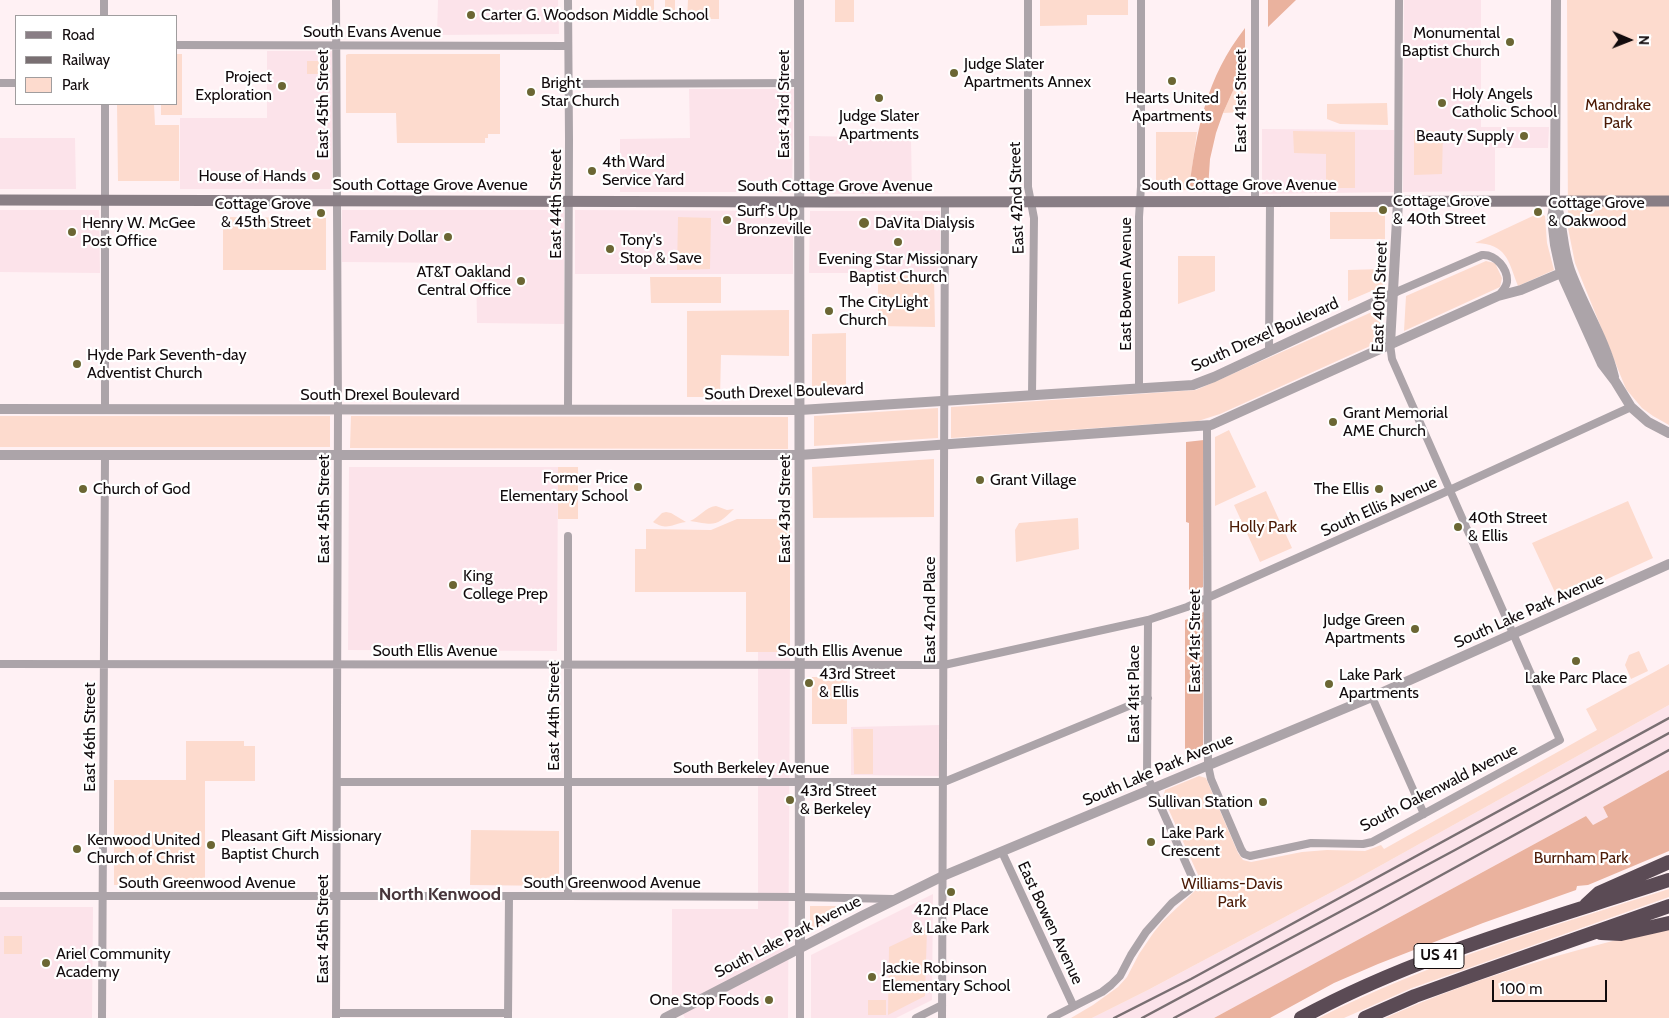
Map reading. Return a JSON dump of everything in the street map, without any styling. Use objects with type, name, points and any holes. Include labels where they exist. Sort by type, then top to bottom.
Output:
[{"type":"highway","points":[[1582,909],[1599,892],[1669,862]]},
{"type":"highway","name":"US 41","points":[[1301,1018],[1391,974],[1454,951],[1669,880]]},
{"type":"highway","name":"US 41","points":[[1365,1018],[1415,996],[1669,906]]},
{"type":"highway","points":[[1593,932],[1621,934],[1669,923]]},
{"type":"main road","name":"South Cottage Grove Avenue","points":[[0,200],[1398,202],[1669,200]]},
{"type":"street","points":[[104,0],[104,15]]},
{"type":"street","name":"East 45th Street","points":[[336,0],[338,410],[336,1016]]},
{"type":"street","name":"East 44th Street","points":[[568,0],[568,409]]},
{"type":"street","name":"East 43rd Street","points":[[799,0],[800,1018]]},
{"type":"street","name":"East 42nd Street","points":[[1028,0],[1028,187],[1034,218],[1032,395]]},
{"type":"street","name":"East Bowen Avenue","points":[[1139,388],[1141,0]]},
{"type":"street","name":"East 41st Street","points":[[1255,0],[1255,202]]},
{"type":"street","name":"East 40th Street","points":[[1399,0],[1398,202],[1390,344],[1392,359],[1560,740]]},
{"type":"street","points":[[1556,0],[1556,201],[1552,218],[1561,273],[1602,364],[1615,380],[1631,407],[1648,422],[1669,433]]},
{"type":"street","name":"South Evans Avenue","points":[[178,45],[568,46]]},
{"type":"street","points":[[0,83],[15,83]]},
{"type":"street","points":[[569,84],[799,84]]},
{"type":"street","points":[[104,105],[105,410]]},
{"type":"street","points":[[1556,201],[1561,218],[1563,244],[1570,269],[1610,359],[1615,380]]},
{"type":"street","name":"East 42nd Place","points":[[942,1018],[945,202]]},
{"type":"street","points":[[1268,350],[1270,202]]},
{"type":"street","name":"South Drexel Boulevard","points":[[0,409],[800,410],[1193,385],[1482,256],[1488,255],[1499,261],[1507,279],[1504,289],[1498,296]]},
{"type":"street","points":[[0,456],[800,455],[1207,426],[1498,296],[1521,290],[1561,273]]},
{"type":"street","name":"South Ellis Avenue","points":[[0,664],[944,665],[1148,620],[1187,607],[1631,407]]},
{"type":"street","name":"East 41st Street","points":[[1207,426],[1208,765],[1211,779],[1241,849]]},
{"type":"street","name":"East 46th Street","points":[[102,1018],[104,456]]},
{"type":"street","name":"East 44th Street","points":[[568,536],[568,896]]},
{"type":"street","name":"South Lake Park Avenue","points":[[665,1018],[894,899],[943,876],[1372,697],[1669,564]]},
{"type":"street","name":"East 41st Place","points":[[1073,1006],[1102,992],[1120,976],[1146,932],[1172,902],[1190,889],[1193,884],[1193,879],[1147,776],[1148,620]]},
{"type":"street","points":[[1372,697],[1424,814]]},
{"type":"street","name":"South Berkeley Avenue","points":[[337,782],[944,782],[1148,698]]},
{"type":"street","name":"South Oakenwald Avenue","points":[[1241,849],[1244,854],[1250,856],[1311,843],[1363,844],[1372,842],[1560,740]]},
{"type":"street","name":"East Bowen Avenue","points":[[1002,852],[1073,1006]]},
{"type":"street","name":"South Greenwood Avenue","points":[[0,896],[568,896],[894,899]]},
{"type":"street","points":[[336,1016],[508,1016],[509,896]]},
{"type":"street","points":[[916,1018],[942,1005]]},
{"type":"street","points":[[1051,1018],[1073,1006]]},
{"type":"shaded area","points":[[438,0],[558,0],[559,34],[437,35]]},
{"type":"shaded area","name":"Holy Angels Catholic School","points":[[1404,0],[1481,0],[1481,127],[1549,127],[1548,148],[1495,148],[1495,191],[1403,192]]},
{"type":"shaded area","points":[[267,51],[332,51],[332,189],[180,189],[180,118],[267,118]]},
{"type":"shaded area","points":[[689,89],[794,89],[792,192],[620,192],[620,139],[690,138]]},
{"type":"shaded area","points":[[1262,129],[1394,130],[1395,192],[1262,194]]},
{"type":"shaded area","points":[[809,136],[911,138],[912,194],[810,194]]},
{"type":"shaded area","points":[[0,138],[75,138],[76,189],[0,189]]},
{"type":"shaded area","points":[[0,210],[99,210],[100,273],[0,272]]},
{"type":"shaded area","points":[[342,210],[564,210],[564,324],[477,323],[476,263],[342,262]]},
{"type":"shaded area","points":[[575,210],[793,211],[793,274],[575,274]]},
{"type":"shaded area","points":[[810,211],[940,211],[940,273],[809,273]]},
{"type":"shaded area","name":"King College Prep","points":[[349,467],[558,467],[557,651],[348,650]]},
{"type":"shaded area","points":[[758,652],[790,652],[788,1018],[685,1018],[675,1000],[672,1000],[672,909],[758,909]]},
{"type":"shaded area","points":[[1669,705],[1669,770],[1603,807],[1608,817],[1593,825],[1586,816],[1214,1018],[1092,1018],[1360,877]]},
{"type":"shaded area","points":[[940,725],[939,776],[851,775],[851,727]]},
{"type":"shaded area","name":"Jackie Robinson Elementary School","points":[[933,894],[932,1000],[896,1018],[811,1018],[811,955]]},
{"type":"shaded area","name":"Ariel Community Academy","points":[[0,907],[93,907],[92,1018],[0,1018]]},
{"type":"green space","points":[[636,0],[654,0],[654,21],[636,21]]},
{"type":"green space","points":[[665,0],[675,0],[675,20],[665,20]]},
{"type":"green space","points":[[688,0],[719,0],[719,19],[687,19]]},
{"type":"green space","points":[[835,0],[854,0],[854,22],[835,22]]},
{"type":"green space","points":[[1040,0],[1128,0],[1128,15],[1087,15],[1087,25],[1040,26]]},
{"type":"green space","points":[[1268,0],[1296,0],[1268,27]]},
{"type":"green space","name":"Mandrake Park","points":[[1567,0],[1669,0],[1669,425],[1642,408],[1626,389],[1575,263],[1568,228]]},
{"type":"green space","points":[[1245,28],[1245,64],[1216,133],[1210,159],[1208,189],[1189,190],[1205,105],[1221,66]]},
{"type":"green space","points":[[178,54],[182,54],[182,115],[161,115],[161,105],[178,105]]},
{"type":"green space","points":[[500,54],[500,134],[488,134],[488,138],[485,138],[485,143],[397,143],[396,113],[346,113],[346,55]]},
{"type":"green space","points":[[307,61],[323,61],[323,74],[307,74]]},
{"type":"green space","points":[[1245,64],[1245,112],[1223,113]]},
{"type":"green space","points":[[1387,103],[1388,125],[1340,124],[1327,119],[1327,104]]},
{"type":"green space","points":[[117,105],[154,105],[155,125],[179,125],[179,181],[118,181]]},
{"type":"green space","points":[[1414,130],[1443,131],[1442,174],[1414,175]]},
{"type":"green space","points":[[1293,131],[1355,132],[1355,188],[1326,188],[1326,154],[1294,153]]},
{"type":"green space","points":[[1156,132],[1197,132],[1189,190],[1156,191]]},
{"type":"green space","points":[[1330,212],[1385,212],[1385,239],[1330,239]]},
{"type":"green space","points":[[1537,214],[1545,216],[1547,243],[1554,270],[1518,286],[1505,255],[1500,250],[1494,246],[1475,243]]},
{"type":"green space","points":[[223,217],[326,218],[326,270],[223,270]]},
{"type":"green space","points":[[678,217],[711,218],[710,269],[677,270]]},
{"type":"green space","points":[[1178,256],[1215,256],[1215,291],[1178,304]]},
{"type":"green space","points":[[1486,261],[1495,263],[1502,278],[1500,287],[1404,331],[1406,296]]},
{"type":"green space","points":[[1383,269],[1383,286],[1348,301],[1348,270]]},
{"type":"green space","points":[[878,275],[934,276],[935,327],[878,326]]},
{"type":"green space","points":[[650,277],[721,277],[721,303],[651,303]]},
{"type":"green space","points":[[1381,308],[1379,342],[1220,414],[1198,421],[951,438],[951,407],[1196,390]]},
{"type":"green space","points":[[789,310],[789,356],[721,355],[720,397],[687,397],[687,311]]},
{"type":"green space","points":[[846,333],[846,395],[812,397],[812,334]]},
{"type":"green space","points":[[938,408],[938,438],[814,446],[814,416]]},
{"type":"green space","points":[[0,416],[330,416],[330,447],[0,447]]},
{"type":"green space","points":[[351,416],[788,417],[788,449],[350,448]]},
{"type":"green space","points":[[1229,430],[1256,487],[1215,506],[1215,437]]},
{"type":"green space","points":[[1204,440],[1203,587],[1189,593],[1189,523],[1186,522],[1186,442]]},
{"type":"green space","points":[[934,459],[934,517],[813,518],[812,467]]},
{"type":"green space","points":[[558,467],[578,467],[578,519],[558,519]]},
{"type":"green space","name":"Holly Park","points":[[1266,491],[1292,548],[1260,562],[1234,505]]},
{"type":"green space","points":[[1628,501],[1653,558],[1559,601],[1532,543]]},
{"type":"green space","points":[[716,506],[727,510],[734,509],[719,522],[710,524],[690,521],[709,508]]},
{"type":"green space","points":[[666,512],[686,522],[662,526],[653,522],[662,513]]},
{"type":"green space","points":[[1078,518],[1079,549],[1016,562],[1015,530],[1019,523]]},
{"type":"green space","points":[[737,519],[790,519],[790,652],[746,652],[746,592],[635,592],[635,549],[646,549],[646,529],[711,530]]},
{"type":"green space","points":[[1204,612],[1203,754],[1185,761],[1185,620]]},
{"type":"green space","points":[[1639,651],[1648,671],[1631,679],[1625,665],[1629,655]]},
{"type":"green space","name":"Williams-Davis Park","points":[[1669,664],[1669,705],[1360,877],[1148,990],[1092,1018],[1071,1018],[1118,987],[1127,977],[1139,954],[1154,932],[1198,888],[1199,877],[1163,797],[1165,790],[1199,776],[1206,778],[1238,853],[1243,860],[1251,862],[1302,852],[1327,850],[1365,851],[1381,845],[1384,849],[1597,730],[1586,709]]},
{"type":"green space","points":[[812,677],[847,677],[847,724],[812,724]]},
{"type":"green space","points":[[853,729],[873,729],[873,774],[854,774]]},
{"type":"green space","points":[[186,741],[244,741],[244,746],[255,746],[255,781],[205,781],[205,885],[114,885],[114,780],[186,780]]},
{"type":"green space","name":"Burnham Park","points":[[1669,770],[1669,851],[1588,885],[1577,886],[1576,890],[1483,923],[1378,964],[1334,983],[1270,1018],[1214,1018],[1586,816],[1593,825],[1608,817],[1603,807]]},
{"type":"green space","points":[[471,830],[559,831],[559,886],[470,885]]},
{"type":"green space","points":[[1669,889],[1669,897],[1412,988],[1344,1018],[1319,1018],[1404,979],[1447,962],[1536,931]]},
{"type":"green space","points":[[810,906],[850,906],[853,910],[810,932]]},
{"type":"green space","points":[[1669,927],[1669,1018],[1385,1018],[1489,977],[1596,945]]},
{"type":"green space","points":[[927,929],[925,996],[888,1015],[889,947]]},
{"type":"green space","points":[[4,936],[22,936],[22,954],[4,954]]},
{"type":"green space","points":[[868,1000],[886,1000],[886,1015],[868,1015]]},
{"type":"railway","points":[[1114,1018],[1191,979],[1669,718]]},
{"type":"railway","points":[[1142,1018],[1669,733]]},
{"type":"railway","points":[[1174,1018],[1376,911],[1669,750]]},
{"type":"place","name":"Carter G. Woodson Middle School","points":[[471,15]]},
{"type":"place","name":"Monumental Baptist Church","points":[[1510,42]]},
{"type":"place","name":"Judge Slater Apartments Annex","points":[[954,73]]},
{"type":"place","name":"Hearts United Apartments","points":[[1172,81]]},
{"type":"place","name":"Project Exploration","points":[[282,86]]},
{"type":"place","name":"Bright Star Church","points":[[531,92]]},
{"type":"place","name":"Judge Slater Apartments","points":[[879,98]]},
{"type":"place","name":"Holy Angels Catholic School","points":[[1442,103]]},
{"type":"place","name":"Beauty Supply","points":[[1524,136]]},
{"type":"place","name":"4th Ward Service Yard","points":[[592,171]]},
{"type":"place","name":"House of Hands","points":[[316,176]]},
{"type":"place","name":"Cottage Grove & 40th Street","points":[[1383,210]]},
{"type":"place","name":"Cottage Grove & Oakwood","points":[[1538,212]]},
{"type":"place","name":"Cottage Grove & 45th Street","points":[[321,213]]},
{"type":"place","name":"Surf's Up Bronzeville","points":[[727,220]]},
{"type":"place","name":"DaVita Dialysis","points":[[864,223]]},
{"type":"place","name":"Henry W. McGee Post Office","points":[[72,232]]},
{"type":"place","name":"Family Dollar","points":[[448,237]]},
{"type":"place","name":"Evening Star Missionary Baptist Church","points":[[898,242]]},
{"type":"place","name":"Tony's Stop & Save","points":[[610,249]]},
{"type":"place","name":"AT&T Oakland Central Office","points":[[521,281]]},
{"type":"place","name":"The CityLight Church","points":[[829,311]]},
{"type":"place","name":"Hyde Park Seventh-day Adventist Church","points":[[77,364]]},
{"type":"place","name":"Grant Memorial AME Church","points":[[1333,422]]},
{"type":"place","name":"Grant Village","points":[[980,480]]},
{"type":"place","name":"Former Price Elementary School","points":[[638,487]]},
{"type":"place","name":"Church of God","points":[[83,489]]},
{"type":"place","name":"The Ellis","points":[[1379,489]]},
{"type":"place","name":"40th Street & Ellis","points":[[1458,527]]},
{"type":"place","name":"King College Prep","points":[[453,585]]},
{"type":"place","name":"Judge Green Apartments","points":[[1415,629]]},
{"type":"place","name":"Lake Parc Place","points":[[1576,661]]},
{"type":"place","name":"43rd Street & Ellis","points":[[809,683]]},
{"type":"place","name":"Lake Park Apartments","points":[[1329,684]]},
{"type":"place","name":"43rd Street & Berkeley","points":[[790,800]]},
{"type":"place","name":"Sullivan Station","points":[[1263,802]]},
{"type":"place","name":"Lake Park Crescent","points":[[1151,842]]},
{"type":"place","name":"Pleasant Gift Missionary Baptist Church","points":[[211,845]]},
{"type":"place","name":"Kenwood United Church of Christ","points":[[77,849]]},
{"type":"place","name":"42nd Place & Lake Park","points":[[951,892]]},
{"type":"place","name":"Ariel Community Academy","points":[[46,963]]},
{"type":"place","name":"Jackie Robinson Elementary School","points":[[872,977]]},
{"type":"place","name":"One Stop Foods","points":[[769,1000]]},
{"type":"district","name":"North Kenwood","points":[[440,895]]}]
